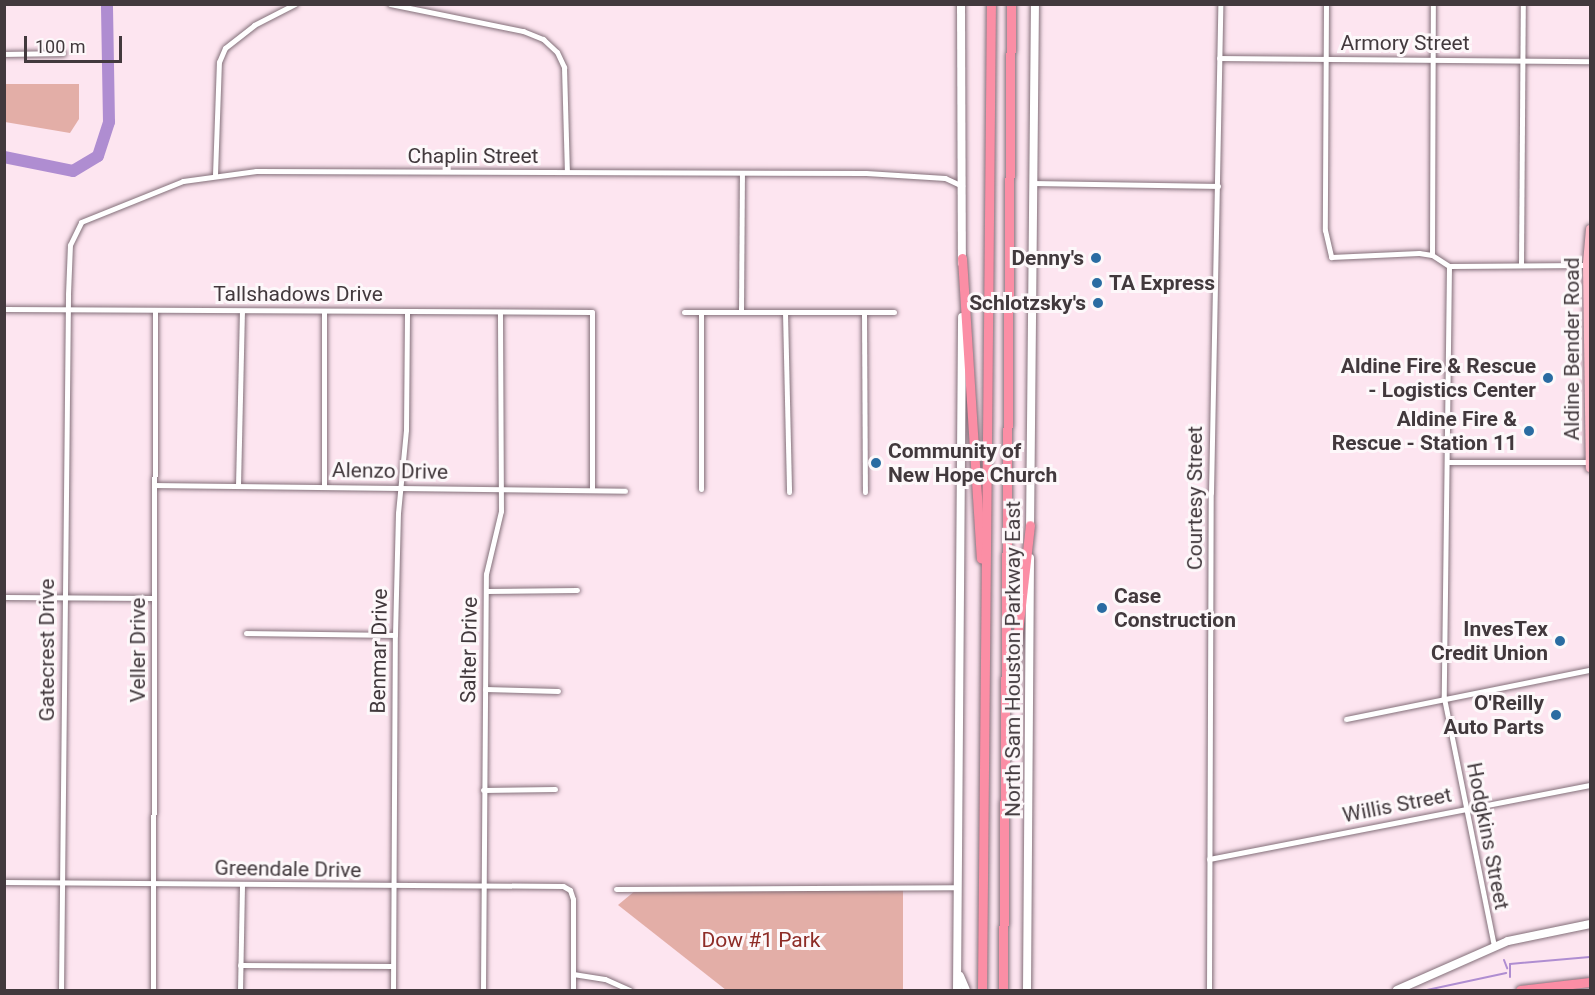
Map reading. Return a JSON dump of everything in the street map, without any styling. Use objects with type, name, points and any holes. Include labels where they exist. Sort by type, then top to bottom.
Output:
[{"type":"highway","name":"North Sam Houston Parkway East","points":[[982,990],[991,4]]},
{"type":"highway","name":"North Sam Houston Parkway East","points":[[1003,990],[1011,4]]},
{"type":"highway","points":[[962,258],[979,482],[986,730]]},
{"type":"highway","points":[[1005,732],[1018,656],[1030,525]]},
{"type":"highway","points":[[1520,990],[1590,982]]},
{"type":"highway","points":[[1559,990],[1590,982]]},
{"type":"main road","points":[[957,990],[962,258],[961,4]]},
{"type":"main road","name":"North Sam Houston Parkway East","points":[[1027,990],[1035,4]]},
{"type":"main road","name":"Aldine Bender Road","points":[[1590,230],[1587,265],[1590,468]]},
{"type":"main road","points":[[1397,990],[1494,946],[1587,924]]},
{"type":"main road","points":[[958,960],[966,990]]},
{"type":"main road","points":[[1019,990],[1028,970]]},
{"type":"street","points":[[215,175],[219,62],[225,48],[254,25],[296,4]]},
{"type":"street","points":[[390,4],[523,31],[543,39],[557,52],[564,67],[567,172]]},
{"type":"street","name":"Courtesy Street","points":[[1209,990],[1211,445],[1220,4]]},
{"type":"street","points":[[1326,4],[1325,231],[1331,257],[1432,255],[1449,266],[1587,265]]},
{"type":"street","points":[[1432,255],[1433,4]]},
{"type":"street","points":[[1521,265],[1523,4]]},
{"type":"street","points":[[4,54],[63,53]]},
{"type":"street","name":"Armory Street","points":[[1219,58],[1590,61]]},
{"type":"street","name":"Chaplin Street","points":[[69,310],[70,244],[81,222],[183,181],[215,175],[256,171],[866,173],[945,178],[962,186]]},
{"type":"street","points":[[741,312],[742,173]]},
{"type":"street","points":[[1034,183],[1218,186]]},
{"type":"street","name":"Hodgkins Street","points":[[1449,266],[1444,698],[1464,809],[1494,946]]},
{"type":"street","name":"Tallshadows Drive","points":[[4,309],[592,312],[592,490]]},
{"type":"street","name":"Gatecrest Drive","points":[[61,990],[69,310]]},
{"type":"street","name":"Veller Drive","points":[[153,990],[155,310]]},
{"type":"street","points":[[238,486],[242,311]]},
{"type":"street","points":[[324,311],[324,486]]},
{"type":"street","name":"Benmar Drive","points":[[393,990],[395,635],[407,312]]},
{"type":"street","name":"Salter Drive","points":[[483,990],[486,591],[488,562],[499,522],[500,312]]},
{"type":"street","points":[[684,312],[894,312]]},
{"type":"street","points":[[701,312],[701,489]]},
{"type":"street","points":[[785,312],[789,492]]},
{"type":"street","points":[[864,312],[865,492]]},
{"type":"street","points":[[1447,462],[1590,462]]},
{"type":"street","name":"Alenzo Drive","points":[[154,485],[625,491]]},
{"type":"street","points":[[486,591],[577,590]]},
{"type":"street","points":[[4,597],[154,598]]},
{"type":"street","points":[[246,633],[395,635]]},
{"type":"street","points":[[1346,719],[1590,670]]},
{"type":"street","points":[[485,689],[558,691]]},
{"type":"street","name":"Willis Street","points":[[1209,859],[1590,785]]},
{"type":"street","points":[[483,790],[555,789]]},
{"type":"street","name":"Greendale Drive","points":[[4,882],[242,886],[563,886],[570,890],[573,974]]},
{"type":"street","points":[[240,990],[242,886]]},
{"type":"street","points":[[616,889],[958,887]]},
{"type":"street","points":[[240,965],[393,966]]},
{"type":"street","points":[[573,990],[573,974],[605,979],[630,990]]},
{"type":"green space","points":[[4,84],[79,84],[79,119],[70,133],[5,122]]},
{"type":"green space","name":"Dow #1 Park","points":[[636,890],[903,890],[903,990],[726,990],[618,905]]},
{"type":"waterway","points":[[4,157],[73,171],[98,156],[109,122],[107,4]]},
{"type":"waterway","points":[[1510,977],[1510,964],[1590,957]]},
{"type":"waterway","points":[[1504,960],[1507,968]]},
{"type":"waterway","points":[[1427,990],[1506,973]]},
{"type":"place","name":"Denny's","points":[[1096,258]]},
{"type":"place","name":"TA Express","points":[[1097,283]]},
{"type":"place","name":"Schlotzsky's","points":[[1098,303]]},
{"type":"place","name":"Aldine Fire & Rescue - Logistics Center","points":[[1548,378]]},
{"type":"place","name":"Aldine Fire & Rescue - Station 11","points":[[1529,431]]},
{"type":"place","name":"Community of New Hope Church","points":[[876,463]]},
{"type":"place","name":"Case Construction","points":[[1102,608]]},
{"type":"place","name":"InvesTex Credit Union","points":[[1560,641]]},
{"type":"place","name":"O'Reilly Auto Parts","points":[[1556,715]]}]
